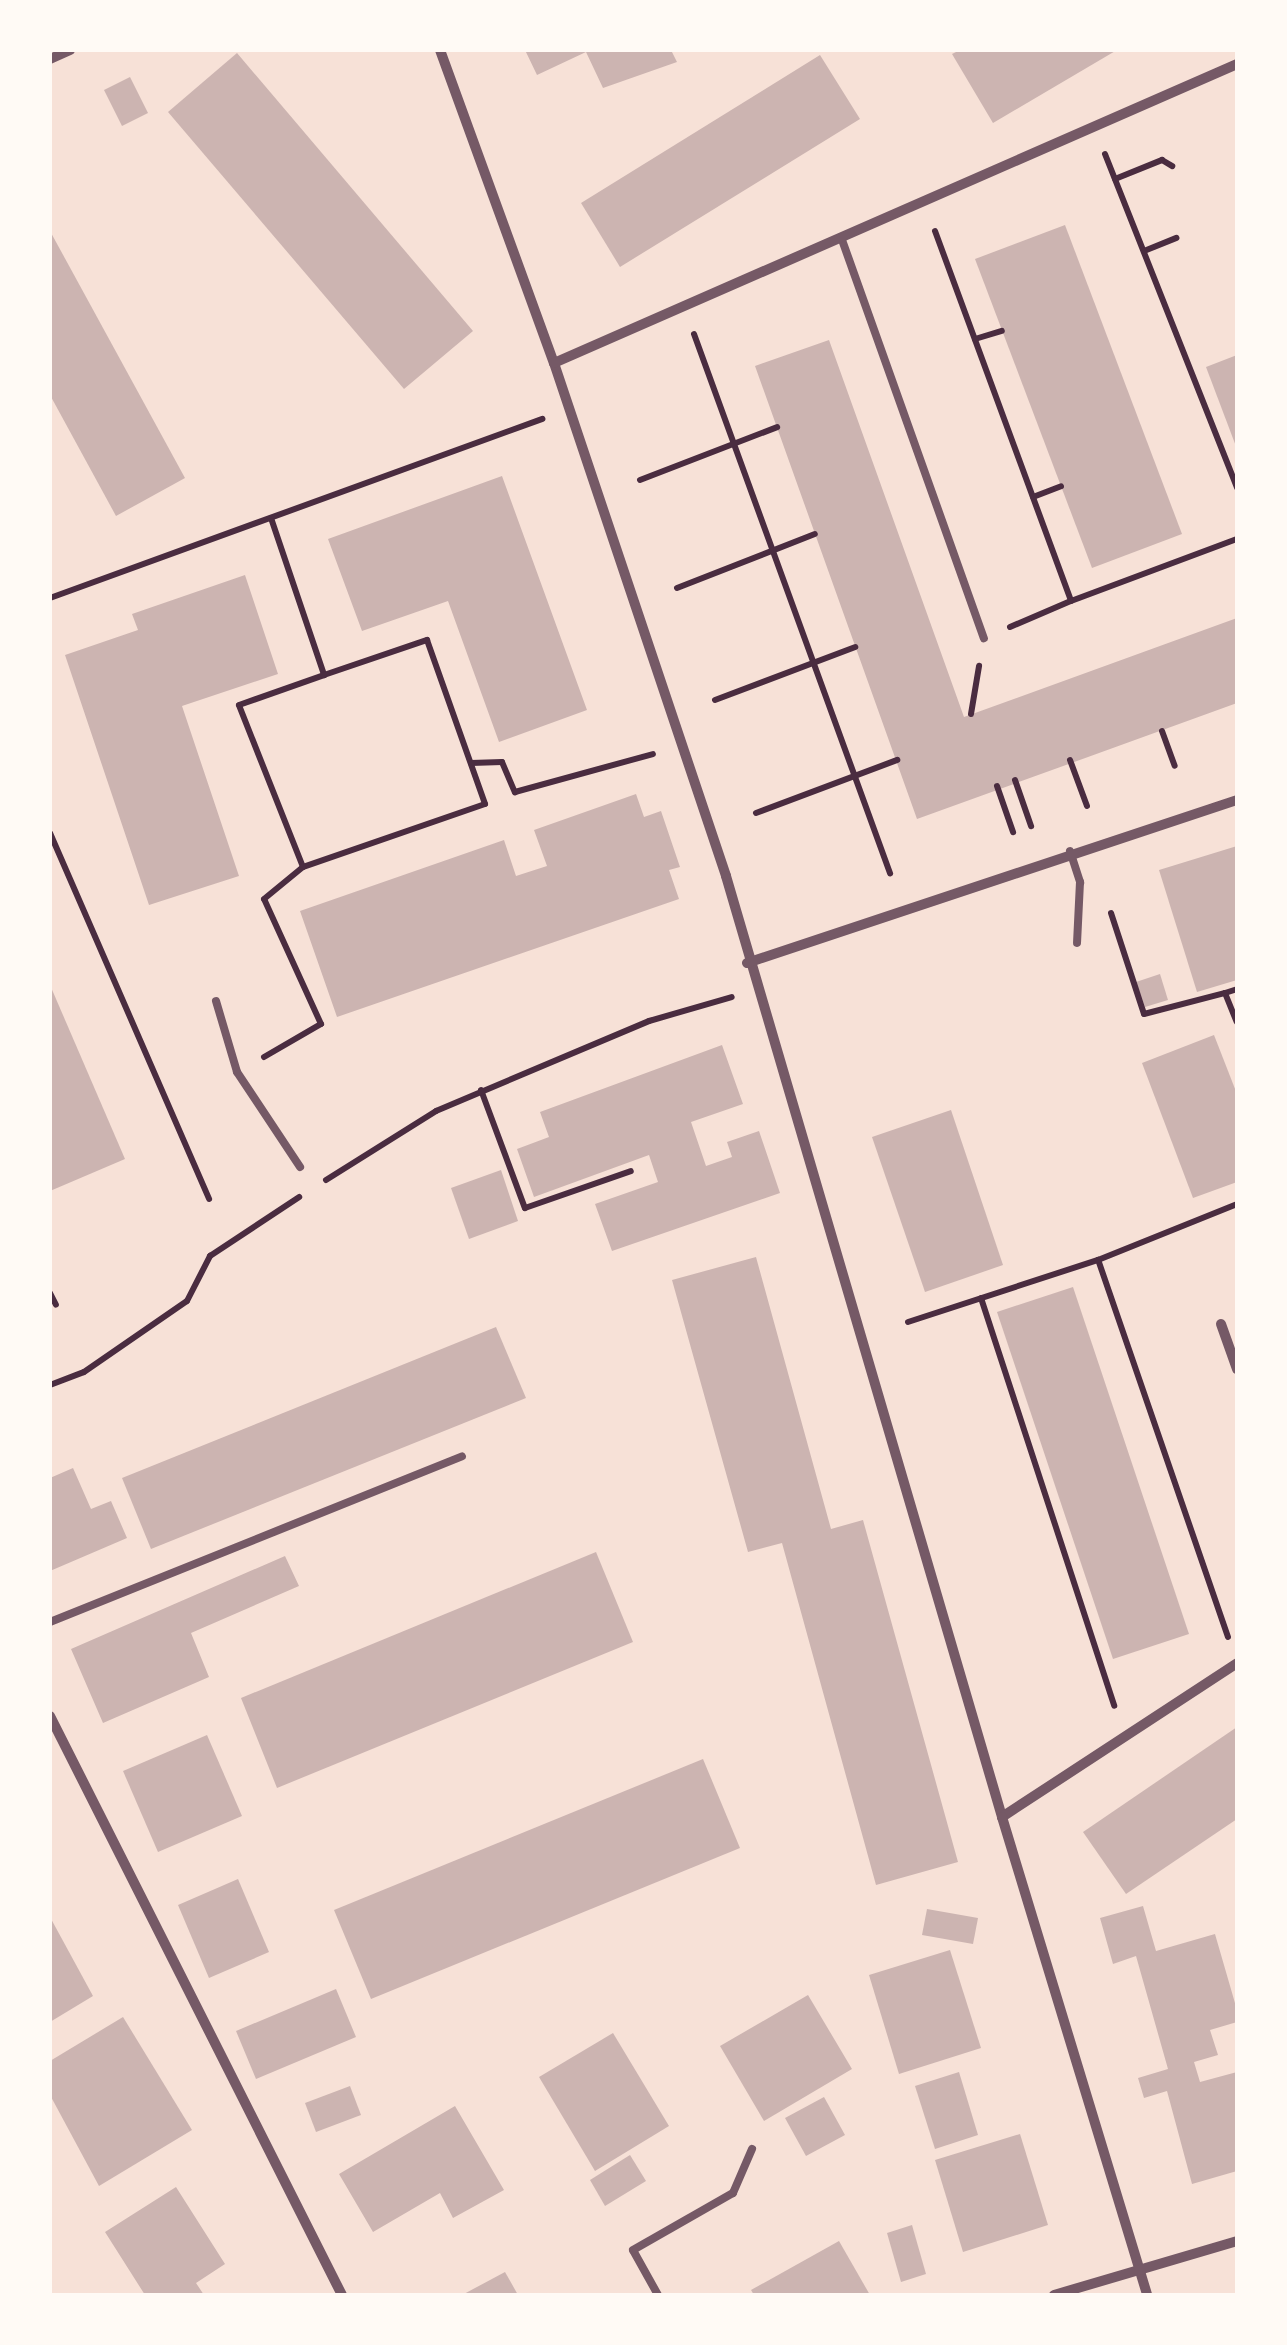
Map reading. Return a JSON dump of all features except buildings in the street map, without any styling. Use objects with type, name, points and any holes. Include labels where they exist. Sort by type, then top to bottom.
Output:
[{"type":"street","points":[[50,59],[70,50]]},
{"type":"street","points":[[440,50],[570,408],[726,876],[747,963],[1147,2295]]},
{"type":"street","points":[[554,363],[1237,64]]},
{"type":"street","points":[[747,963],[1070,851],[1237,800]]},
{"type":"street","points":[[1221,1324],[1237,1370]]},
{"type":"street","points":[[1002,1817],[1237,1663]]},
{"type":"street","points":[[50,1716],[342,2295]]},
{"type":"street","points":[[1054,2295],[1237,2241]]},
{"type":"lane","points":[[841,237],[984,638]]},
{"type":"lane","points":[[1070,851],[1080,882],[1076,944]]},
{"type":"lane","points":[[216,1001],[237,1072],[300,1166]]},
{"type":"lane","points":[[50,1622],[462,1456]]},
{"type":"lane","points":[[658,2295],[633,2250],[733,2193],[752,2149]]},
{"type":"path","points":[[1094,126],[1237,488]]},
{"type":"path","points":[[1116,179],[1162,160],[1172,166]]},
{"type":"path","points":[[924,202],[1071,601]]},
{"type":"path","points":[[1144,251],[1176,238]]},
{"type":"path","points":[[684,306],[890,873]]},
{"type":"path","points":[[975,339],[1002,330]]},
{"type":"path","points":[[50,598],[570,408]]},
{"type":"path","points":[[640,480],[777,427]]},
{"type":"path","points":[[1033,497],[1062,486]]},
{"type":"path","points":[[270,518],[324,674]]},
{"type":"path","points":[[677,588],[815,534]]},
{"type":"path","points":[[971,714],[984,638],[1237,539]]},
{"type":"path","points":[[237,1072],[321,1024],[264,899],[303,868],[485,804],[427,640],[239,705],[303,868]]},
{"type":"path","points":[[715,700],[856,647]]},
{"type":"path","points":[[1162,731],[1175,766]]},
{"type":"path","points":[[470,763],[502,762],[515,792],[660,752]]},
{"type":"path","points":[[756,814],[896,760]]},
{"type":"path","points":[[1070,760],[1086,806]]},
{"type":"path","points":[[1014,780],[1031,826]]},
{"type":"path","points":[[997,786],[1013,832]]},
{"type":"path","points":[[50,834],[209,1198]]},
{"type":"path","points":[[1109,909],[1144,1014],[1237,989]]},
{"type":"path","points":[[50,1385],[84,1372],[186,1302],[210,1256],[230,1239],[436,1110],[649,1021],[755,989]]},
{"type":"path","points":[[1226,992],[1237,1022]]},
{"type":"path","points":[[481,1090],[525,1208],[632,1171]]},
{"type":"path","points":[[908,1322],[1098,1260],[1237,1204]]},
{"type":"path","points":[[1098,1260],[1231,1644]]},
{"type":"path","points":[[50,1294],[56,1305]]},
{"type":"path","points":[[981,1298],[1124,1736]]}]
